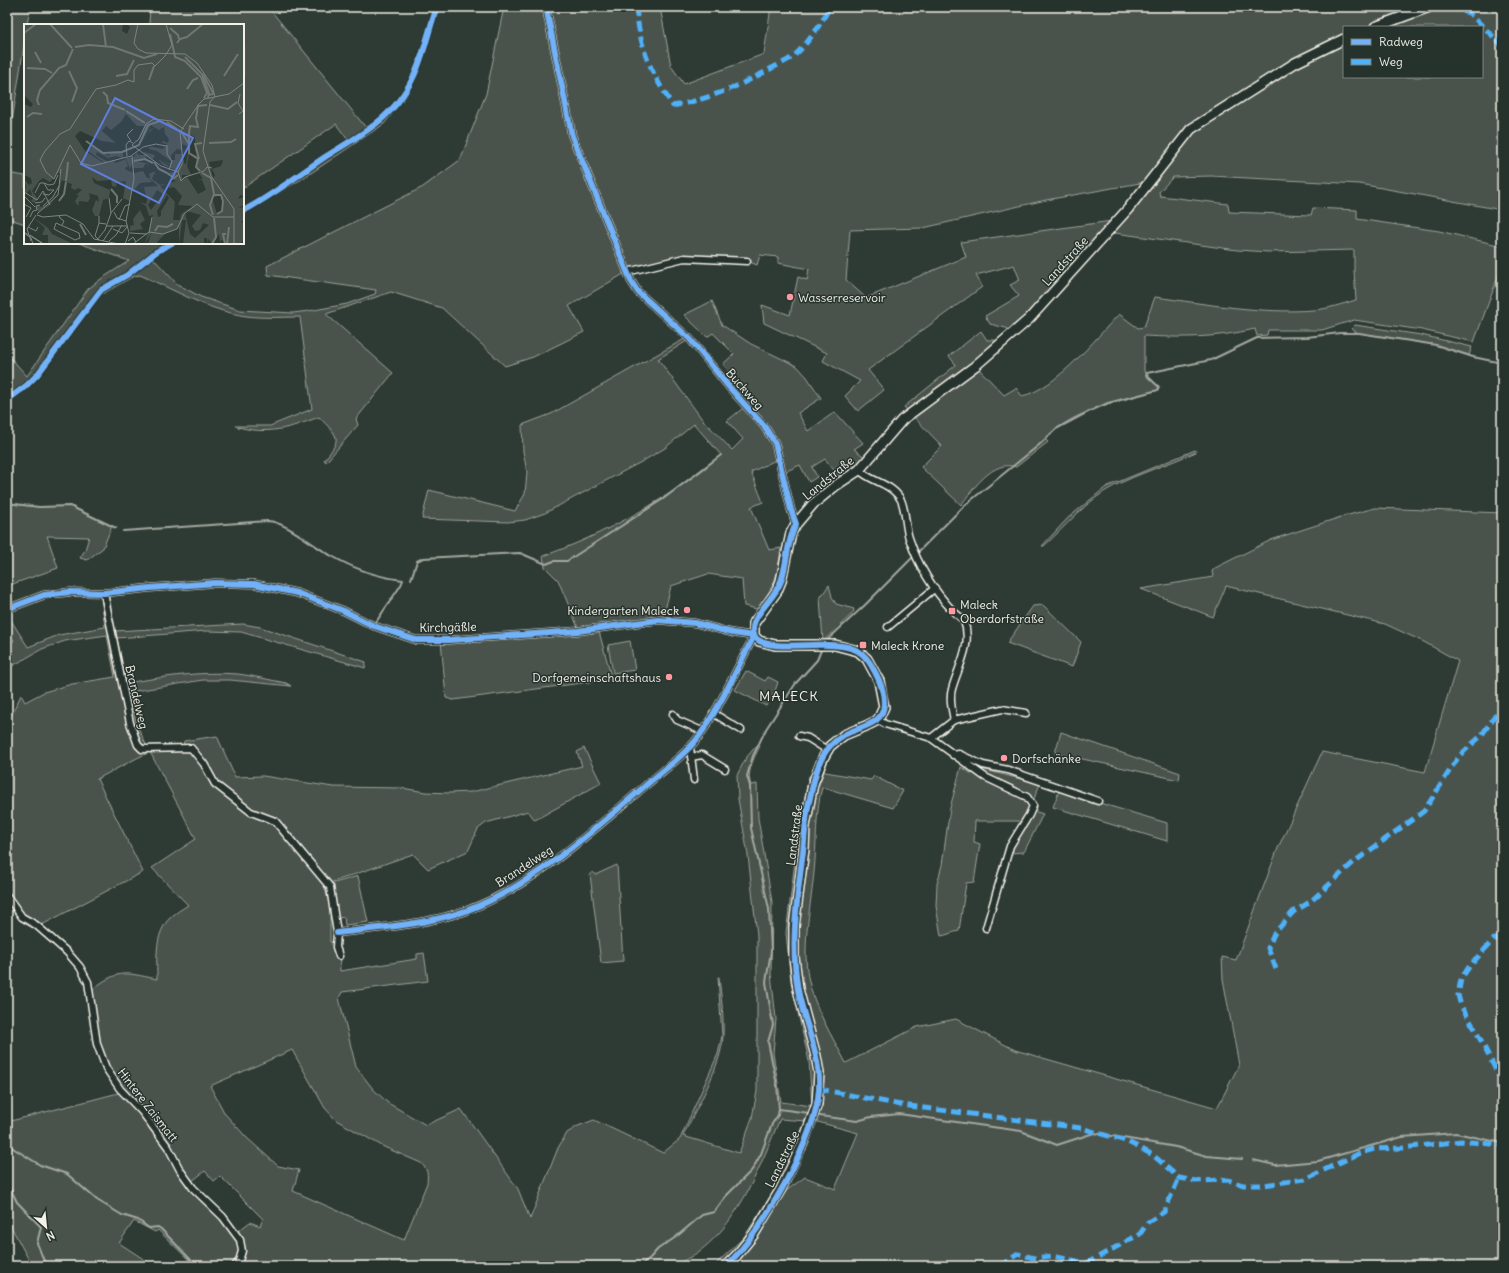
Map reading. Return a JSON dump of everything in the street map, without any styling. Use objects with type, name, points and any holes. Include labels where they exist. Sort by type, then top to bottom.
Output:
[{"type":"street","name":"Buckweg","points":[[546,7],[572,136],[627,272],[638,292],[690,339],[729,387],[764,426],[775,443],[791,510],[796,524]]},
{"type":"street","points":[[1378,26],[1429,7]]},
{"type":"street","name":"Landstraße","points":[[754,636],[754,623],[777,591],[781,581],[788,541],[796,524],[825,493],[859,470],[902,420],[975,366],[1028,319],[1128,209],[1191,130],[1295,63],[1343,39]]},
{"type":"street","points":[[627,272],[684,258],[747,261]]},
{"type":"street","points":[[859,470],[864,475],[893,490],[901,500],[907,532],[912,547],[924,572],[934,588],[964,621],[967,628],[965,648],[952,690],[951,701],[954,720]]},
{"type":"street","name":"Kirchgäßle","points":[[7,609],[44,595],[76,592],[104,593],[215,583],[254,584],[297,593],[344,611],[374,626],[416,640],[449,640],[578,631],[658,620],[695,623],[733,633],[754,636]]},
{"type":"street","points":[[888,627],[934,588]]},
{"type":"street","name":"Brandelweg","points":[[104,593],[130,723],[138,745],[142,749],[159,747],[191,748],[204,764],[215,784],[251,812],[275,821],[330,887],[337,933],[336,947],[339,956]]},
{"type":"street","points":[[754,636],[758,641],[766,643],[835,645],[858,651],[868,659],[879,681],[884,707],[878,720],[885,724],[931,738],[985,777],[1027,797],[1033,806],[1010,846],[986,928]]},
{"type":"street","name":"Brandelweg","points":[[337,933],[412,925],[468,910],[509,891],[590,834],[690,747],[713,713],[754,636]]},
{"type":"street","points":[[931,738],[954,720],[1002,709],[1026,713]]},
{"type":"street","points":[[713,713],[741,730]]},
{"type":"street","points":[[672,714],[677,720],[702,731]]},
{"type":"street","name":"Landstraße","points":[[726,1266],[745,1247],[774,1201],[803,1143],[817,1104],[819,1073],[816,1056],[798,989],[794,957],[794,927],[808,805],[817,773],[827,750],[844,735],[878,720]]},
{"type":"street","points":[[799,736],[808,738],[827,750]]},
{"type":"street","points":[[690,747],[694,780]]},
{"type":"street","points":[[953,755],[959,754],[983,765],[1008,770],[1098,801]]},
{"type":"street","points":[[691,757],[702,755],[725,769]]},
{"type":"street","name":"Hintere Zaismatt","points":[[7,896],[22,917],[36,925],[67,952],[80,967],[88,982],[97,1044],[106,1068],[120,1089],[142,1112],[168,1147],[180,1170],[193,1188],[223,1217],[240,1240],[242,1251],[239,1261],[235,1266]]},
{"type":"shaded area","points":[[7,7],[30,7],[27,24],[24,24],[24,45],[7,153]]},
{"type":"shaded area","points":[[150,7],[268,7],[367,129],[398,101],[417,64],[421,65],[406,97],[384,124],[302,179],[244,213],[244,208],[348,140],[336,124],[244,187],[244,24],[149,24]]},
{"type":"shaded area","points":[[504,7],[660,7],[671,66],[684,84],[764,54],[771,7],[1502,7],[1502,210],[1360,184],[1211,176],[1173,177],[1159,192],[1160,196],[1228,204],[1229,212],[1311,215],[1313,208],[1357,210],[1357,219],[1439,231],[1502,246],[1502,266],[1474,342],[1422,330],[1354,320],[1322,330],[1268,330],[1267,335],[1257,336],[1255,329],[1200,337],[1144,336],[1144,371],[1159,387],[1158,390],[1083,413],[1069,420],[1045,439],[1048,442],[1016,467],[999,467],[984,477],[961,505],[921,467],[942,446],[904,407],[956,365],[949,356],[981,331],[987,340],[995,340],[1000,345],[976,366],[1004,395],[1016,388],[1022,396],[1048,384],[1061,374],[1087,349],[1119,314],[1138,328],[1144,327],[1155,297],[1234,308],[1274,311],[1319,309],[1356,300],[1354,250],[1269,252],[1237,250],[1108,232],[1013,333],[1006,328],[990,324],[985,316],[1019,296],[1010,285],[1020,280],[1014,265],[976,275],[982,287],[868,370],[884,390],[858,411],[845,396],[860,381],[823,361],[827,353],[764,323],[762,305],[790,315],[798,277],[807,280],[809,269],[778,263],[778,257],[760,255],[757,265],[747,261],[684,258],[627,272],[569,306],[584,332],[533,357],[505,366],[442,308],[391,292],[326,314],[393,373],[356,419],[358,425],[326,462],[324,460],[334,446],[336,437],[330,428],[319,417],[278,429],[258,430],[235,426],[270,426],[312,409],[300,317],[251,317],[223,311],[199,302],[140,275],[134,276],[99,296],[44,369],[18,395],[16,391],[7,397],[7,354],[27,376],[88,289],[129,261],[82,244],[176,244],[164,249],[153,258],[177,284],[201,297],[240,310],[293,313],[347,304],[375,294],[376,290],[268,275],[267,266],[423,187],[460,160],[486,94]],"holes":[[[1151,181],[1119,220],[961,242],[966,257],[866,298],[846,280],[850,230],[923,228],[1046,200]]]},
{"type":"shaded area","points":[[7,173],[24,176],[24,224],[7,218]]},
{"type":"shaded area","points":[[712,301],[722,325],[751,344],[797,366],[807,377],[821,398],[798,413],[808,431],[835,412],[863,443],[854,449],[866,458],[841,479],[825,459],[812,467],[817,477],[809,482],[800,465],[782,473],[780,458],[751,472],[763,502],[751,507],[769,550],[781,548],[775,580],[757,609],[744,606],[742,579],[708,574],[671,586],[663,618],[598,628],[612,679],[453,700],[446,698],[441,640],[579,630],[558,580],[545,567],[543,556],[589,538],[660,500],[703,470],[721,455],[694,424],[665,448],[643,461],[545,513],[525,520],[508,522],[422,519],[429,490],[515,511],[525,494],[527,472],[523,451],[522,425],[551,414],[688,337],[690,339],[658,359],[702,419],[732,450],[743,439],[727,421],[752,401],[723,364],[734,354],[713,333],[707,337],[684,315]]},
{"type":"shaded area","points":[[1355,325],[1421,335],[1472,347],[1469,355],[1436,345],[1359,333],[1351,329]]},
{"type":"shaded area","points":[[1195,450],[1196,452],[1134,477],[1104,492],[1095,498],[1044,546],[1042,546],[1068,518],[1106,487]]},
{"type":"shaded area","points":[[7,503],[39,507],[70,506],[112,526],[103,548],[87,560],[80,558],[85,550],[89,537],[47,536],[58,568],[7,586]]},
{"type":"shaded area","points":[[1375,508],[1502,513],[1502,1266],[714,1266],[744,1237],[775,1190],[783,1193],[805,1177],[835,1189],[858,1133],[818,1122],[780,1119],[757,1172],[739,1207],[715,1237],[701,1250],[674,1266],[242,1266],[243,1263],[237,1260],[232,1266],[193,1264],[158,1230],[155,1232],[134,1221],[119,1243],[154,1266],[32,1266],[7,1219],[7,1122],[126,1091],[115,1084],[96,1044],[90,991],[108,979],[121,974],[157,979],[157,955],[161,931],[170,918],[188,905],[152,868],[196,839],[150,752],[137,758],[97,779],[143,872],[36,928],[24,921],[7,900],[7,725],[21,695],[25,702],[44,692],[72,684],[115,677],[107,635],[65,641],[42,649],[7,669],[7,644],[14,641],[7,627],[7,614],[28,647],[59,635],[105,627],[101,597],[108,597],[115,631],[243,624],[260,627],[366,662],[365,668],[241,632],[207,631],[117,638],[126,683],[182,675],[224,673],[256,677],[286,683],[291,686],[230,680],[203,680],[129,692],[137,725],[147,747],[183,746],[184,741],[217,736],[235,777],[263,776],[333,787],[402,788],[425,792],[449,793],[471,792],[582,766],[577,752],[584,748],[601,783],[535,820],[528,811],[486,823],[478,829],[468,851],[428,869],[413,854],[324,885],[332,914],[330,916],[330,942],[339,942],[340,971],[417,959],[417,954],[424,953],[428,981],[342,992],[339,998],[356,1067],[373,1089],[388,1103],[426,1125],[461,1109],[518,1189],[530,1219],[558,1148],[567,1133],[578,1126],[594,1120],[663,1153],[680,1139],[718,1054],[722,1036],[718,977],[723,1021],[722,1048],[708,1087],[683,1136],[739,1153],[752,1118],[757,1091],[757,935],[748,855],[738,799],[737,775],[746,758],[757,745],[760,746],[751,765],[749,775],[751,785],[757,784],[758,818],[772,902],[771,974],[776,1019],[773,1053],[781,1102],[812,1106],[809,1061],[791,982],[786,933],[800,822],[809,776],[819,774],[820,771],[871,780],[874,776],[903,791],[893,808],[822,787],[817,819],[814,872],[806,938],[806,964],[814,1000],[846,1063],[917,1027],[956,1019],[1015,1050],[1217,1108],[1239,1065],[1223,979],[1222,957],[1236,960],[1278,848],[1322,752],[1425,772],[1458,661],[1424,642],[1385,624],[1226,586],[1213,617],[1141,589],[1213,577],[1212,571],[1217,567],[1271,540],[1341,517]],"holes":[[[292,1050],[325,1108],[336,1120],[384,1147],[421,1163],[425,1168],[427,1183],[404,1240],[293,1191],[299,1170],[278,1166],[247,1138],[225,1114],[210,1086]],[[205,1171],[214,1181],[220,1176],[263,1219],[260,1226],[250,1222],[233,1235],[221,1219],[187,1185]]]},
{"type":"shaded area","points":[[829,585],[832,597],[836,604],[854,609],[853,613],[823,641],[820,598]]},
{"type":"shaded area","points":[[1043,605],[1081,642],[1072,667],[1007,643],[1033,606]]},
{"type":"shaded area","points":[[630,641],[635,670],[613,673],[608,645]]},
{"type":"shaded area","points":[[746,671],[765,681],[768,677],[778,682],[775,691],[766,706],[735,690]]},
{"type":"shaded area","points":[[1061,732],[1180,773],[1179,780],[1055,753]]},
{"type":"shaded area","points":[[961,767],[972,774],[977,768],[1040,784],[1033,801],[1034,811],[1043,814],[1024,852],[1011,853],[1015,840],[1027,824],[1017,821],[975,821],[974,842],[980,844],[974,882],[966,883],[959,931],[941,936],[936,906],[937,884],[942,865],[950,808]]},
{"type":"shaded area","points":[[1059,791],[1167,823],[1167,841],[1053,807]]},
{"type":"shaded area","points":[[617,865],[623,961],[601,963],[590,874],[593,872],[595,875]]},
{"type":"shaded area","points":[[358,876],[368,922],[345,925],[344,917],[339,918],[338,916],[331,884]]},
{"type":"waterway","points":[[825,642],[865,605],[965,505],[1039,445],[1056,429],[1108,403],[1158,390],[1159,387],[1146,375],[1147,373],[1211,360],[1257,338],[1307,337],[1340,333],[1359,333],[1436,345],[1473,357],[1502,363]]},
{"type":"waterway","points":[[411,579],[417,561],[423,558],[520,553],[546,564],[554,561],[567,561],[663,499],[721,455]]},
{"type":"waterway","points":[[7,503],[39,507],[70,506],[116,528]]},
{"type":"waterway","points":[[123,531],[268,521],[275,522],[291,530],[339,560],[365,572],[403,580],[376,622]]},
{"type":"waterway","points":[[640,1266],[658,1249],[676,1237],[702,1215],[714,1212],[726,1196],[752,1170],[761,1154],[772,1124],[778,1115],[777,1085],[768,1042],[773,1025],[766,982],[771,951],[769,909],[751,828],[750,786],[747,776],[753,756],[766,729],[796,683],[817,660],[822,648]]},
{"type":"waterway","points":[[779,1109],[809,1113]]},
{"type":"waterway","points":[[820,1116],[857,1121],[871,1117],[899,1114],[1021,1131],[1057,1145],[1094,1133],[1176,1147],[1207,1156],[1242,1159]]},
{"type":"waterway","points":[[1253,1160],[1275,1165],[1318,1161],[1402,1137],[1456,1133],[1502,1143]]},
{"type":"waterway","points":[[7,1144],[7,1154]]},
{"type":"waterway","points":[[8,1145],[40,1165],[67,1174],[97,1200],[122,1215],[138,1220],[149,1228],[158,1227],[193,1262],[208,1266]]},
{"type":"waterway","points":[[7,1182],[17,1202],[41,1227],[37,1243],[46,1266]]},
{"type":"marked path","points":[[636,7],[640,35],[647,59],[658,82],[673,106],[699,100],[724,91],[748,81],[785,62],[796,54],[811,38],[830,7]]},
{"type":"marked path","points":[[1449,7],[1469,13],[1482,26]]},
{"type":"marked path","points":[[1483,27],[1502,45]]},
{"type":"marked path","points":[[1276,969],[1268,948],[1274,934],[1293,912],[1310,902],[1354,862],[1424,811],[1459,756],[1481,736],[1502,706]]},
{"type":"marked path","points":[[1502,939],[1494,939],[1469,967],[1461,979],[1458,995],[1461,1006],[1475,1029],[1502,1082]]},
{"type":"marked path","points":[[819,1089],[901,1105],[1081,1128],[1126,1141],[1136,1146],[1153,1155],[1179,1178],[1196,1181],[1228,1180],[1243,1185],[1264,1185],[1305,1179],[1358,1154],[1374,1149],[1403,1148],[1461,1141],[1502,1145]]},
{"type":"marked path","points":[[1000,1266],[1018,1254],[1034,1258],[1052,1256],[1087,1263],[1140,1234],[1148,1222],[1164,1212],[1179,1178]]},
{"type":"cycle path","points":[[244,210],[264,199],[357,137],[387,114],[403,95],[415,74],[437,7]]},
{"type":"cycle path","points":[[546,7],[572,136],[631,281],[638,292],[690,339],[729,387],[764,426],[775,443],[791,510],[796,524],[790,538],[781,581],[775,593],[754,622],[753,628],[755,636],[758,640],[766,644],[791,646],[835,645],[848,647],[858,651],[866,657],[872,666],[877,675],[883,695],[883,711],[880,716],[870,724],[842,736],[832,745],[822,758],[816,773],[808,808],[794,939],[798,990],[815,1051],[819,1076],[816,1109],[798,1158],[785,1184],[755,1231],[740,1251],[726,1266]]},
{"type":"cycle path","points":[[7,400],[26,386],[37,375],[101,290],[127,275],[156,252],[170,244]]},
{"type":"cycle path","points":[[7,609],[44,595],[70,592],[104,593],[215,583],[254,584],[297,593],[344,611],[374,626],[416,640],[449,640],[578,631],[658,620],[695,623],[733,633],[754,636]]},
{"type":"cycle path","points":[[337,933],[403,925],[452,915],[492,900],[539,872],[584,838],[672,764],[691,746],[713,715],[754,636]]},
{"type":"place","name":"Wasserreservoir","points":[[790,297]]},
{"type":"place","name":"Kindergarten Maleck","points":[[687,610]]},
{"type":"place","name":"Maleck Oberdorfstraße","points":[[952,611]]},
{"type":"place","name":"Maleck Krone","points":[[863,645]]},
{"type":"place","name":"Dorfgemeinschaftshaus","points":[[669,677]]},
{"type":"place","name":"Dorfschänke","points":[[1004,758]]},
{"type":"district","name":"MALECK","points":[[789,696]]}]
